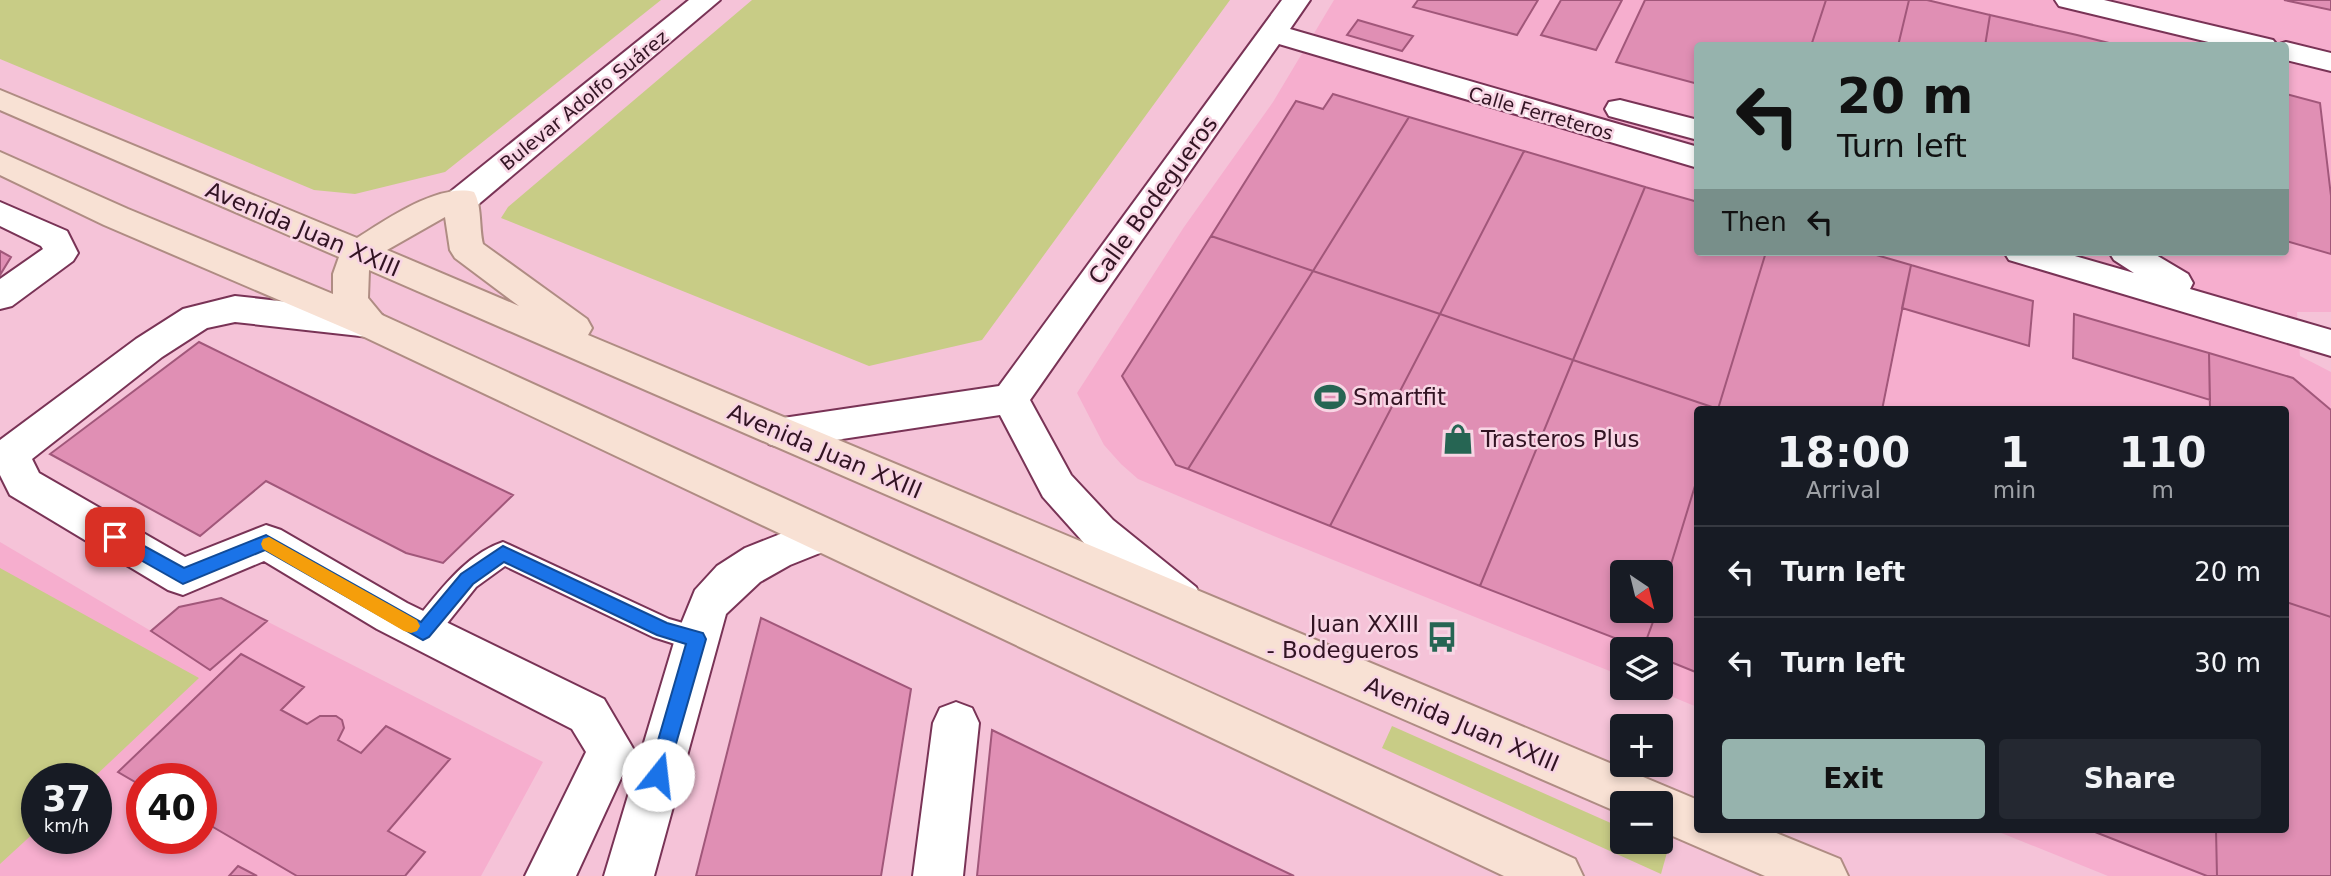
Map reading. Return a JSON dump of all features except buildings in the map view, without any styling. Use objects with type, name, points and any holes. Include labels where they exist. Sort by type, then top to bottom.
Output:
[{"type":"main road","name":"Avenida Juan XXIII","points":[[0,99],[1622,791]]},
{"type":"main road","points":[[0,162],[116,217],[369,324],[1558,876]]},
{"type":"main road","points":[[369,324],[350,300],[350,274],[358,252],[425,212],[461,200],[462,226],[467,250],[627,366]]},
{"type":"main road","points":[[1673,813],[1694,821]]},
{"type":"main road","points":[[1720,833],[1823,876]]},
{"type":"street","name":"Bulevar Adolfo Suárez","points":[[461,200],[706,0]]},
{"type":"street","name":"Calle Bodegueros","points":[[1010,399],[1296,0]]},
{"type":"street","points":[[2069,0],[2246,42]]},
{"type":"street","name":"Calle Ferreteros","points":[[1273,33],[1694,157]]},
{"type":"street","points":[[2289,52],[2331,62]]},
{"type":"street","name":"Calle Ferreteros","points":[[1385,68],[1461,66],[1694,129]]},
{"type":"street","points":[[0,213],[55,239],[61,253],[0,297]]},
{"type":"street","points":[[2035,256],[2331,343]]},
{"type":"street","points":[[2132,256],[2216,309]]},
{"type":"street","points":[[369,324],[235,309],[196,318],[149,348],[10,454],[24,484],[183,577],[266,542],[423,632],[588,714],[611,750],[550,876]]},
{"type":"street","points":[[782,433],[1010,399],[1057,486],[1099,532],[1194,610]]},
{"type":"street","points":[[629,876],[697,639],[710,603],[733,578],[788,546],[821,535]]},
{"type":"street","points":[[938,876],[956,723]]},
{"type":"lane","points":[[423,632],[467,579],[503,554],[663,629],[697,639]]},
{"type":"shaded area","points":[[1334,0],[2331,0],[2331,312],[2297,312],[2300,356],[2331,372],[2331,876],[2108,876],[2001,833],[2289,833],[2289,406],[1694,406],[1694,706],[1673,697],[1673,637],[1610,637],[1610,671],[1264,532],[1138,479],[1104,445],[1077,393],[1184,227],[1273,102]]},
{"type":"shaded area","points":[[0,542],[151,631],[221,598],[543,762],[481,876],[0,876]]},
{"type":"green space","points":[[0,0],[661,0],[445,172],[355,194],[314,190],[0,59]]},
{"type":"green space","points":[[752,0],[1230,0],[982,340],[869,366],[501,218],[508,207]]},
{"type":"green space","points":[[0,568],[199,678],[109,763],[21,763],[21,845],[0,864]]},
{"type":"green space","points":[[1392,726],[1610,823],[1610,851],[1382,748]]},
{"type":"green space","points":[[1617,854],[1667,854],[1661,874]]},
{"type":"slow traffic","points":[[269,544],[411,626]]},
{"type":"place","name":"Smartfit","points":[[1330,397]]},
{"type":"place","name":"Trasteros Plus","points":[[1458,439]]},
{"type":"place","name":"Juan XXIII - Bodegueros","points":[[1442,637]]},
{"type":"route","points":[[115,537],[183,577],[266,542],[423,632],[467,579],[503,554],[663,629],[697,639],[658,775]]}]
